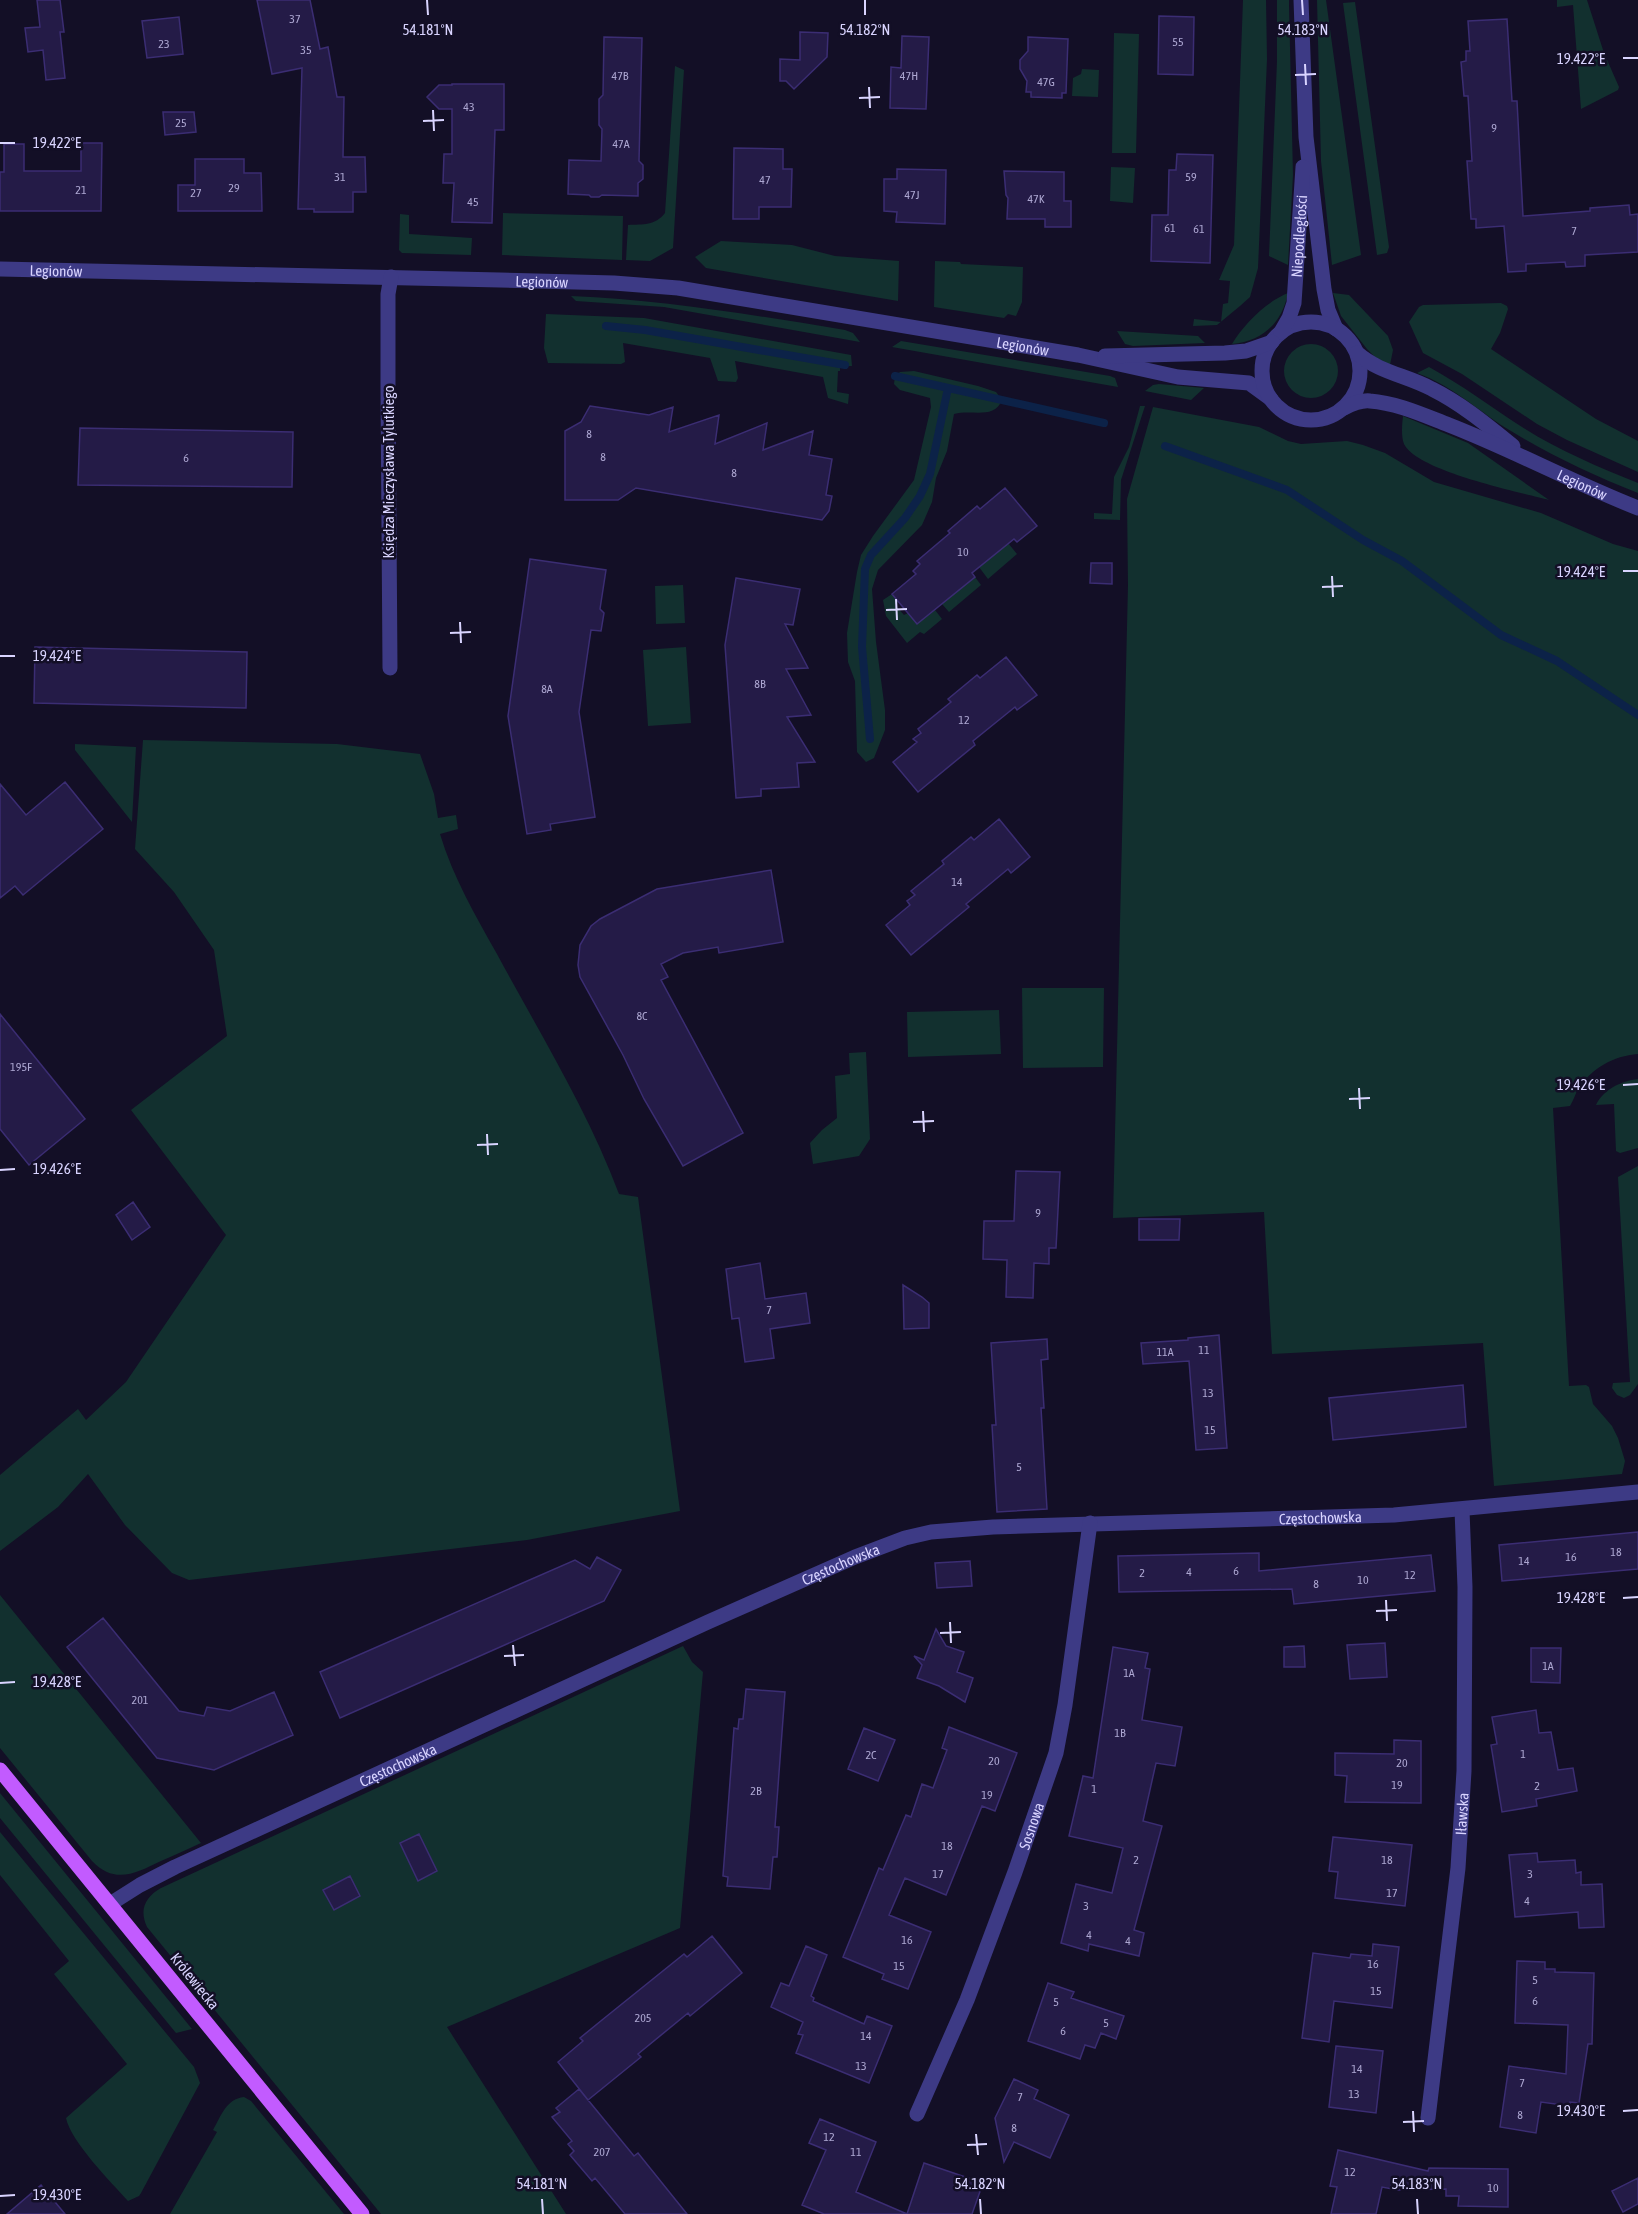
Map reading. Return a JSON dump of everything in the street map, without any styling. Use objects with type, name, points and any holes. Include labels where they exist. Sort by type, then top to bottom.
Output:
[{"type":"main road","name":"Królewiecka","points":[[0,1770],[362,2214]]},
{"type":"street","name":"Niepodległości","points":[[1301,0],[1306,137],[1324,289],[1328,310],[1336,329]]},
{"type":"street","name":"Niepodległości","points":[[1276,337],[1289,318],[1294,303],[1306,137]]},
{"type":"street","name":"Legionów","points":[[0,268],[605,283],[678,288],[1078,356],[1178,377],[1249,383],[1271,399]]},
{"type":"street","name":"Księdza Mieczysława Tylutkiego","points":[[390,668],[388,294],[391,277]]},
{"type":"street","points":[[1309,322],[1319,322],[1336,329],[1346,336],[1357,353],[1360,363],[1357,387],[1344,408],[1323,418],[1301,419],[1280,409],[1266,390],[1262,372],[1266,352],[1276,337],[1290,326],[1309,322]]},
{"type":"street","name":"Legionów","points":[[1078,356],[1246,351],[1276,337]]},
{"type":"street","name":"Legionów","points":[[1357,353],[1375,367],[1431,388],[1459,404],[1529,459]]},
{"type":"street","name":"Legionów","points":[[1344,408],[1368,400],[1398,406],[1462,430],[1529,459],[1598,493],[1638,508]]},
{"type":"street","name":"Częstochowska","points":[[110,1904],[175,1867],[708,1622],[872,1550],[905,1538],[956,1529],[1090,1523],[1284,1519],[1462,1510],[1638,1492]]},
{"type":"street","name":"Iławska","points":[[1428,2118],[1458,1868],[1464,1771],[1465,1587],[1462,1510]]},
{"type":"street","name":"Sosnowa","points":[[917,2114],[971,1989],[1056,1753],[1065,1705],[1090,1523]]},
{"type":"green space","points":[[1243,0],[1266,0],[1267,59],[1258,268],[1250,297],[1221,322],[1223,304],[1228,303],[1230,281],[1219,280],[1234,245]]},
{"type":"green space","points":[[1277,0],[1289,0],[1293,175],[1288,265],[1269,256],[1277,61]]},
{"type":"green space","points":[[1317,0],[1326,0],[1361,255],[1332,265],[1321,161]]},
{"type":"green space","points":[[1557,0],[1587,0],[1604,53],[1619,87],[1618,90],[1581,109],[1573,5],[1557,7]]},
{"type":"green space","points":[[1355,2],[1389,247],[1387,253],[1377,255],[1343,3]]},
{"type":"green space","points":[[1114,33],[1139,34],[1136,153],[1112,153]]},
{"type":"green space","points":[[675,66],[684,70],[673,248],[650,261],[626,260],[628,225],[653,222],[665,213]]},
{"type":"green space","points":[[1082,69],[1099,70],[1098,97],[1072,96],[1073,78],[1081,74]]},
{"type":"green space","points":[[1111,167],[1135,168],[1133,203],[1110,201]]},
{"type":"green space","points":[[503,213],[623,216],[622,260],[502,255]]},
{"type":"green space","points":[[400,214],[409,215],[409,234],[472,238],[471,255],[402,253],[399,250]]},
{"type":"green space","points":[[721,241],[792,245],[835,256],[899,261],[898,301],[706,268],[695,257]]},
{"type":"green space","points":[[935,261],[1023,267],[1022,302],[1016,316],[1008,314],[1004,318],[934,307]]},
{"type":"green space","points":[[1288,293],[1281,313],[1269,329],[1253,339],[1232,344],[1256,314]]},
{"type":"green space","points":[[1333,293],[1349,295],[1388,336],[1393,350],[1390,365],[1375,357],[1367,349],[1341,316]]},
{"type":"green space","points":[[571,296],[675,305],[777,319],[845,330],[853,333],[860,342],[664,307],[576,301]]},
{"type":"green space","points":[[1501,303],[1508,309],[1500,333],[1491,349],[1596,419],[1638,441],[1638,472],[1537,424],[1462,374],[1423,353],[1409,322],[1419,307],[1423,305]]},
{"type":"green space","points":[[546,314],[644,318],[851,355],[852,366],[840,366],[840,371],[838,371],[837,392],[849,394],[848,404],[828,398],[823,377],[735,361],[738,378],[736,382],[718,381],[710,358],[623,343],[625,362],[621,364],[548,363],[544,348]]},
{"type":"green space","points":[[1194,319],[1221,322],[1217,325],[1193,326]]},
{"type":"green space","points":[[1117,331],[1198,336],[1205,343],[1133,346],[1125,344]]},
{"type":"green space","points":[[901,341],[1110,376],[1115,378],[1118,387],[892,347]]},
{"type":"green space","points":[[1306,344],[1316,344],[1326,348],[1334,356],[1338,371],[1334,386],[1326,394],[1316,398],[1306,398],[1296,394],[1288,386],[1284,376],[1284,366],[1288,356],[1296,348]]},
{"type":"green space","points":[[1429,367],[1550,443],[1638,483],[1638,493],[1538,447],[1452,391],[1417,373]]},
{"type":"green space","points":[[914,371],[978,386],[996,392],[1002,400],[994,410],[988,412],[954,414],[947,451],[936,478],[932,502],[922,525],[878,570],[872,589],[885,710],[885,730],[874,758],[866,762],[857,752],[855,681],[848,662],[847,633],[861,555],[914,480],[931,407],[930,398],[900,390],[894,384],[895,376],[900,372]]},
{"type":"green space","points":[[1159,384],[1204,388],[1191,400],[1145,391]]},
{"type":"green space","points":[[1140,406],[1145,406],[1121,480],[1120,520],[1094,519],[1094,513],[1112,514],[1114,477],[1129,447]]},
{"type":"green space","points":[[1153,407],[1259,427],[1288,441],[1301,444],[1347,441],[1363,445],[1385,453],[1434,482],[1541,513],[1613,544],[1638,551],[1638,1054],[1620,1057],[1604,1064],[1578,1089],[1570,1106],[1553,1108],[1569,1386],[1586,1385],[1589,1387],[1593,1404],[1612,1426],[1618,1438],[1625,1461],[1622,1474],[1494,1486],[1483,1343],[1272,1354],[1264,1212],[1113,1218],[1128,585],[1127,499]]},
{"type":"green space","points":[[1403,416],[1468,443],[1549,500],[1470,479],[1428,463],[1413,454],[1404,444]]},
{"type":"green space","points":[[1008,543],[1017,554],[988,579],[979,567]]},
{"type":"green space","points":[[975,577],[981,585],[949,612],[942,604]]},
{"type":"green space","points":[[683,585],[685,623],[656,624],[655,586]]},
{"type":"green space","points":[[892,594],[899,601],[895,605],[904,615],[908,613],[917,624],[935,610],[942,619],[924,634],[920,632],[907,643],[886,616],[883,600]]},
{"type":"green space","points":[[686,647],[691,723],[648,726],[643,650]]},
{"type":"green space","points":[[143,740],[337,744],[420,754],[434,794],[438,818],[456,815],[458,829],[440,834],[465,896],[578,1102],[619,1194],[638,1197],[680,1511],[527,1540],[189,1580],[172,1573],[125,1525],[88,1474],[58,1507],[0,1551],[0,1475],[78,1409],[86,1420],[126,1382],[226,1235],[131,1110],[227,1036],[214,950],[174,892],[135,849]]},
{"type":"green space","points":[[75,744],[136,747],[132,822],[75,750]]},
{"type":"green space","points":[[1022,988],[1104,988],[1103,1067],[1023,1068]]},
{"type":"green space","points":[[999,1010],[1001,1054],[908,1057],[907,1012]]},
{"type":"green space","points":[[866,1052],[870,1139],[859,1156],[813,1164],[810,1143],[837,1118],[835,1076],[850,1074],[849,1053]]},
{"type":"green space","points":[[1638,1079],[1638,1148],[1620,1153],[1616,1151],[1614,1104],[1596,1105],[1604,1094],[1614,1087]]},
{"type":"green space","points":[[1638,1166],[1638,1384],[1630,1395],[1624,1398],[1617,1395],[1612,1388],[1613,1383],[1630,1382],[1618,1177]]},
{"type":"green space","points":[[0,1595],[201,1843],[134,1873],[117,1875],[109,1873],[92,1861],[0,1748]]},
{"type":"green space","points":[[683,1646],[692,1662],[703,1672],[680,1928],[447,2027],[566,2214],[381,2214],[147,1927],[144,1910],[147,1900],[161,1888]]},
{"type":"green space","points":[[0,1793],[192,2029],[176,2033],[0,1818]]},
{"type":"green space","points":[[0,1832],[194,2067],[200,2083],[141,2193],[128,2201],[83,2150],[69,2128],[66,2118],[127,2064],[54,1974],[69,1961],[0,1875]]},
{"type":"green space","points":[[244,2097],[251,2101],[344,2214],[170,2214],[217,2132],[213,2130],[222,2114],[233,2101]]},
{"type":"building","points":[[37,0],[60,0],[64,32],[60,32],[65,78],[46,80],[43,50],[28,52],[25,28],[40,27]]},
{"type":"building","points":[[257,0],[310,0],[320,49],[328,47],[337,97],[344,97],[343,157],[365,157],[366,192],[353,192],[353,212],[314,212],[314,209],[298,209],[302,68],[272,74]]},
{"type":"building","points":[[1159,16],[1194,17],[1193,75],[1158,74]]},
{"type":"building","points":[[179,17],[183,54],[147,58],[142,21]]},
{"type":"building","points":[[1507,19],[1512,101],[1517,101],[1523,216],[1590,211],[1590,208],[1629,205],[1630,215],[1638,214],[1638,252],[1585,255],[1585,266],[1566,267],[1565,262],[1526,264],[1526,271],[1508,272],[1504,226],[1476,228],[1476,219],[1471,219],[1467,161],[1472,161],[1468,96],[1464,96],[1461,62],[1466,61],[1466,51],[1470,51],[1468,21]]},
{"type":"building","points":[[800,32],[828,33],[827,57],[794,89],[786,81],[780,81],[780,59],[800,60]]},
{"type":"building","points":[[902,36],[929,37],[926,109],[890,108],[891,67],[901,68]]},
{"type":"building","points":[[604,37],[642,38],[639,161],[643,165],[643,179],[638,183],[638,196],[591,197],[568,194],[569,160],[601,161],[602,129],[599,125],[599,99],[603,95]]},
{"type":"building","points":[[1028,37],[1068,39],[1066,93],[1062,93],[1062,98],[1031,97],[1031,92],[1026,92],[1027,81],[1020,69],[1020,60],[1028,51]]},
{"type":"building","points":[[504,84],[504,130],[495,130],[492,223],[452,222],[454,183],[443,183],[444,154],[452,154],[452,109],[439,109],[427,97],[439,85]]},
{"type":"building","points":[[163,112],[194,112],[196,132],[165,135]]},
{"type":"building","points":[[81,143],[102,143],[101,211],[0,211],[0,172],[4,172],[4,144],[24,144],[24,171],[81,171]]},
{"type":"building","points":[[734,148],[783,149],[783,169],[792,169],[791,207],[759,207],[759,219],[733,219]]},
{"type":"building","points":[[1177,154],[1213,155],[1210,263],[1151,261],[1152,215],[1168,215],[1169,170],[1176,170]]},
{"type":"building","points":[[195,159],[244,159],[244,173],[261,173],[262,211],[178,211],[178,185],[195,185]]},
{"type":"building","points":[[897,169],[946,170],[945,224],[896,222],[897,212],[884,211],[884,179],[897,179]]},
{"type":"building","points":[[1004,171],[1064,172],[1064,201],[1071,201],[1071,227],[1045,227],[1045,219],[1007,219],[1008,198]]},
{"type":"building","points":[[590,406],[649,415],[673,407],[669,432],[719,415],[715,444],[767,423],[763,450],[813,431],[809,455],[832,459],[826,495],[832,496],[829,511],[822,520],[636,488],[618,500],[565,500],[565,431],[581,422]]},
{"type":"building","points":[[80,428],[293,432],[292,487],[78,485]]},
{"type":"building","points":[[1005,488],[1037,526],[1017,542],[1014,539],[972,573],[975,577],[917,624],[892,594],[916,574],[913,571],[920,564],[917,561],[950,533],[948,531],[977,506],[980,509]]},
{"type":"building","points":[[530,559],[606,570],[600,609],[604,613],[601,631],[591,630],[579,712],[595,817],[550,824],[551,830],[527,834],[508,716]]},
{"type":"building","points":[[1091,563],[1112,563],[1112,584],[1090,583]]},
{"type":"building","points":[[736,578],[800,589],[793,625],[785,624],[808,668],[786,669],[811,715],[787,717],[815,762],[797,763],[799,787],[761,789],[761,796],[736,798],[725,645]]},
{"type":"building","points":[[35,647],[247,652],[246,708],[34,703]]},
{"type":"building","points":[[1006,657],[1037,695],[1017,710],[1015,707],[973,741],[975,745],[918,792],[893,762],[917,742],[913,739],[921,733],[918,729],[951,702],[948,699],[977,675],[980,678]]},
{"type":"building","points":[[65,782],[103,829],[23,895],[15,886],[0,898],[0,784],[26,815]]},
{"type":"building","points":[[999,819],[1030,857],[1011,873],[1008,869],[966,904],[969,907],[911,955],[886,925],[910,905],[907,901],[915,895],[911,891],[944,864],[942,861],[971,837],[974,840]]},
{"type":"building","points":[[771,870],[783,942],[719,953],[718,947],[683,953],[661,964],[668,977],[661,980],[743,1133],[683,1166],[644,1099],[623,1055],[580,977],[578,965],[580,945],[591,926],[600,919],[657,889]]},
{"type":"building","points":[[0,1014],[85,1119],[29,1165],[0,1129]]},
{"type":"building","points":[[1016,1171],[1060,1172],[1056,1248],[1049,1248],[1049,1264],[1034,1263],[1033,1298],[1006,1297],[1007,1260],[983,1259],[984,1221],[1014,1221]]},
{"type":"building","points":[[133,1202],[150,1227],[132,1240],[116,1215]]},
{"type":"building","points":[[1139,1219],[1180,1219],[1179,1240],[1139,1240]]},
{"type":"building","points":[[760,1263],[765,1299],[806,1293],[810,1323],[770,1329],[774,1358],[745,1362],[739,1318],[732,1319],[726,1269]]},
{"type":"building","points":[[903,1285],[929,1303],[929,1328],[904,1329]]},
{"type":"building","points":[[1219,1335],[1227,1448],[1196,1450],[1189,1361],[1143,1364],[1141,1343],[1188,1340],[1188,1338]]},
{"type":"building","points":[[1047,1339],[1048,1359],[1041,1360],[1044,1408],[1041,1408],[1047,1509],[997,1512],[992,1425],[996,1425],[991,1343]]},
{"type":"building","points":[[1463,1385],[1466,1427],[1333,1440],[1329,1398]]},
{"type":"building","points":[[1638,1532],[1638,1569],[1502,1581],[1499,1545]]},
{"type":"building","points":[[1259,1553],[1259,1571],[1431,1555],[1435,1591],[1294,1604],[1292,1589],[1119,1592],[1118,1556]]},
{"type":"building","points":[[597,1557],[621,1570],[604,1601],[340,1718],[320,1672],[575,1560],[590,1569]]},
{"type":"building","points":[[970,1561],[972,1586],[937,1588],[935,1563]]},
{"type":"building","points":[[103,1618],[179,1711],[204,1716],[207,1707],[230,1711],[274,1692],[293,1735],[214,1770],[157,1758],[67,1647]]},
{"type":"building","points":[[936,1629],[946,1646],[964,1652],[957,1672],[973,1678],[965,1702],[939,1686],[917,1678],[922,1665],[914,1656],[924,1660]]},
{"type":"building","points":[[1385,1643],[1387,1677],[1350,1679],[1347,1645]]},
{"type":"building","points":[[1304,1646],[1305,1667],[1284,1667],[1284,1647]]},
{"type":"building","points":[[1113,1647],[1148,1653],[1145,1668],[1150,1669],[1142,1720],[1182,1727],[1175,1766],[1156,1763],[1143,1821],[1162,1826],[1134,1930],[1144,1933],[1139,1956],[1089,1944],[1088,1951],[1061,1943],[1076,1884],[1112,1893],[1123,1848],[1069,1836],[1083,1776],[1093,1778]]},
{"type":"building","points":[[1531,1648],[1561,1648],[1560,1683],[1531,1682]]},
{"type":"building","points":[[746,1689],[785,1692],[775,1827],[779,1827],[777,1857],[773,1857],[770,1889],[727,1886],[728,1877],[723,1876],[734,1728],[738,1729],[739,1719],[743,1719]]},
{"type":"building","points":[[1536,1710],[1539,1733],[1551,1732],[1558,1770],[1573,1768],[1577,1791],[1536,1799],[1537,1806],[1502,1812],[1491,1745],[1497,1744],[1492,1717]]},
{"type":"building","points":[[949,1727],[1017,1753],[995,1811],[982,1806],[946,1895],[905,1878],[889,1915],[931,1932],[908,1989],[882,1979],[884,1974],[843,1957],[879,1868],[883,1870],[906,1815],[911,1817],[922,1784],[933,1788],[947,1750],[942,1748]]},
{"type":"building","points":[[864,1728],[895,1740],[878,1781],[848,1769]]},
{"type":"building","points":[[1394,1740],[1421,1741],[1421,1803],[1345,1802],[1347,1776],[1335,1775],[1335,1753],[1394,1754]]},
{"type":"building","points":[[419,1834],[437,1871],[418,1881],[400,1843]]},
{"type":"building","points":[[1333,1837],[1412,1845],[1405,1906],[1335,1898],[1338,1872],[1329,1871]]},
{"type":"building","points":[[1537,1853],[1538,1862],[1575,1860],[1576,1873],[1581,1872],[1581,1885],[1602,1884],[1604,1927],[1579,1928],[1578,1912],[1515,1917],[1509,1855]]},
{"type":"building","points":[[350,1876],[360,1896],[334,1910],[323,1890]]},
{"type":"building","points":[[712,1936],[742,1973],[690,2016],[688,2013],[638,2054],[641,2057],[588,2100],[558,2062],[583,2041],[580,2038],[602,2020],[684,1954],[687,1957]]},
{"type":"building","points":[[1373,1944],[1399,1947],[1392,2008],[1334,2001],[1329,2042],[1302,2038],[1313,1953],[1350,1958],[1351,1954],[1372,1956]]},
{"type":"building","points":[[806,1946],[827,1955],[811,1996],[814,1998],[813,2001],[864,2024],[867,2016],[892,2026],[869,2083],[796,2053],[803,2035],[798,2034],[803,2022],[771,2007],[781,1983],[789,1986]]},
{"type":"building","points":[[1517,1961],[1545,1962],[1545,1969],[1555,1969],[1555,1972],[1594,1973],[1592,2044],[1588,2044],[1579,2103],[1570,2102],[1570,2106],[1541,2102],[1536,2133],[1500,2127],[1509,2066],[1566,2074],[1568,2025],[1515,2023]]},
{"type":"building","points":[[1048,1983],[1074,1992],[1071,1998],[1124,2016],[1116,2039],[1101,2033],[1095,2048],[1085,2045],[1080,2059],[1028,2041]]},
{"type":"building","points":[[1336,2046],[1383,2051],[1376,2113],[1329,2107]]},
{"type":"building","points":[[1014,2079],[1038,2090],[1034,2099],[1069,2115],[1050,2158],[1014,2142],[1004,2162],[995,2118]]},
{"type":"building","points":[[579,2089],[634,2156],[638,2153],[687,2214],[625,2214],[595,2178],[592,2181],[570,2155],[574,2151],[568,2144],[572,2141],[552,2117],[560,2112],[556,2108]]},
{"type":"building","points":[[820,2119],[876,2142],[856,2192],[907,2214],[824,2214],[802,2205],[826,2150],[809,2143]]},
{"type":"building","points":[[1338,2150],[1428,2171],[1429,2168],[1508,2169],[1508,2207],[1458,2206],[1459,2196],[1446,2196],[1446,2189],[1398,2190],[1382,2187],[1376,2214],[1331,2214],[1337,2187],[1330,2186]]},
{"type":"building","points":[[924,2163],[983,2183],[972,2214],[907,2214]]},
{"type":"building","points":[[1638,2178],[1638,2204],[1623,2212],[1612,2191]]},
{"type":"building","points":[[41,2185],[65,2214],[7,2214]]},
{"type":"waterway","points":[[606,326],[645,330],[845,365]]},
{"type":"waterway","points":[[895,376],[1104,423]]},
{"type":"waterway","points":[[870,739],[862,647],[865,569],[871,555],[905,518],[920,496],[930,474],[948,388]]},
{"type":"waterway","points":[[1165,446],[1287,490],[1363,540],[1402,561],[1501,635],[1557,661],[1638,715]]}]
